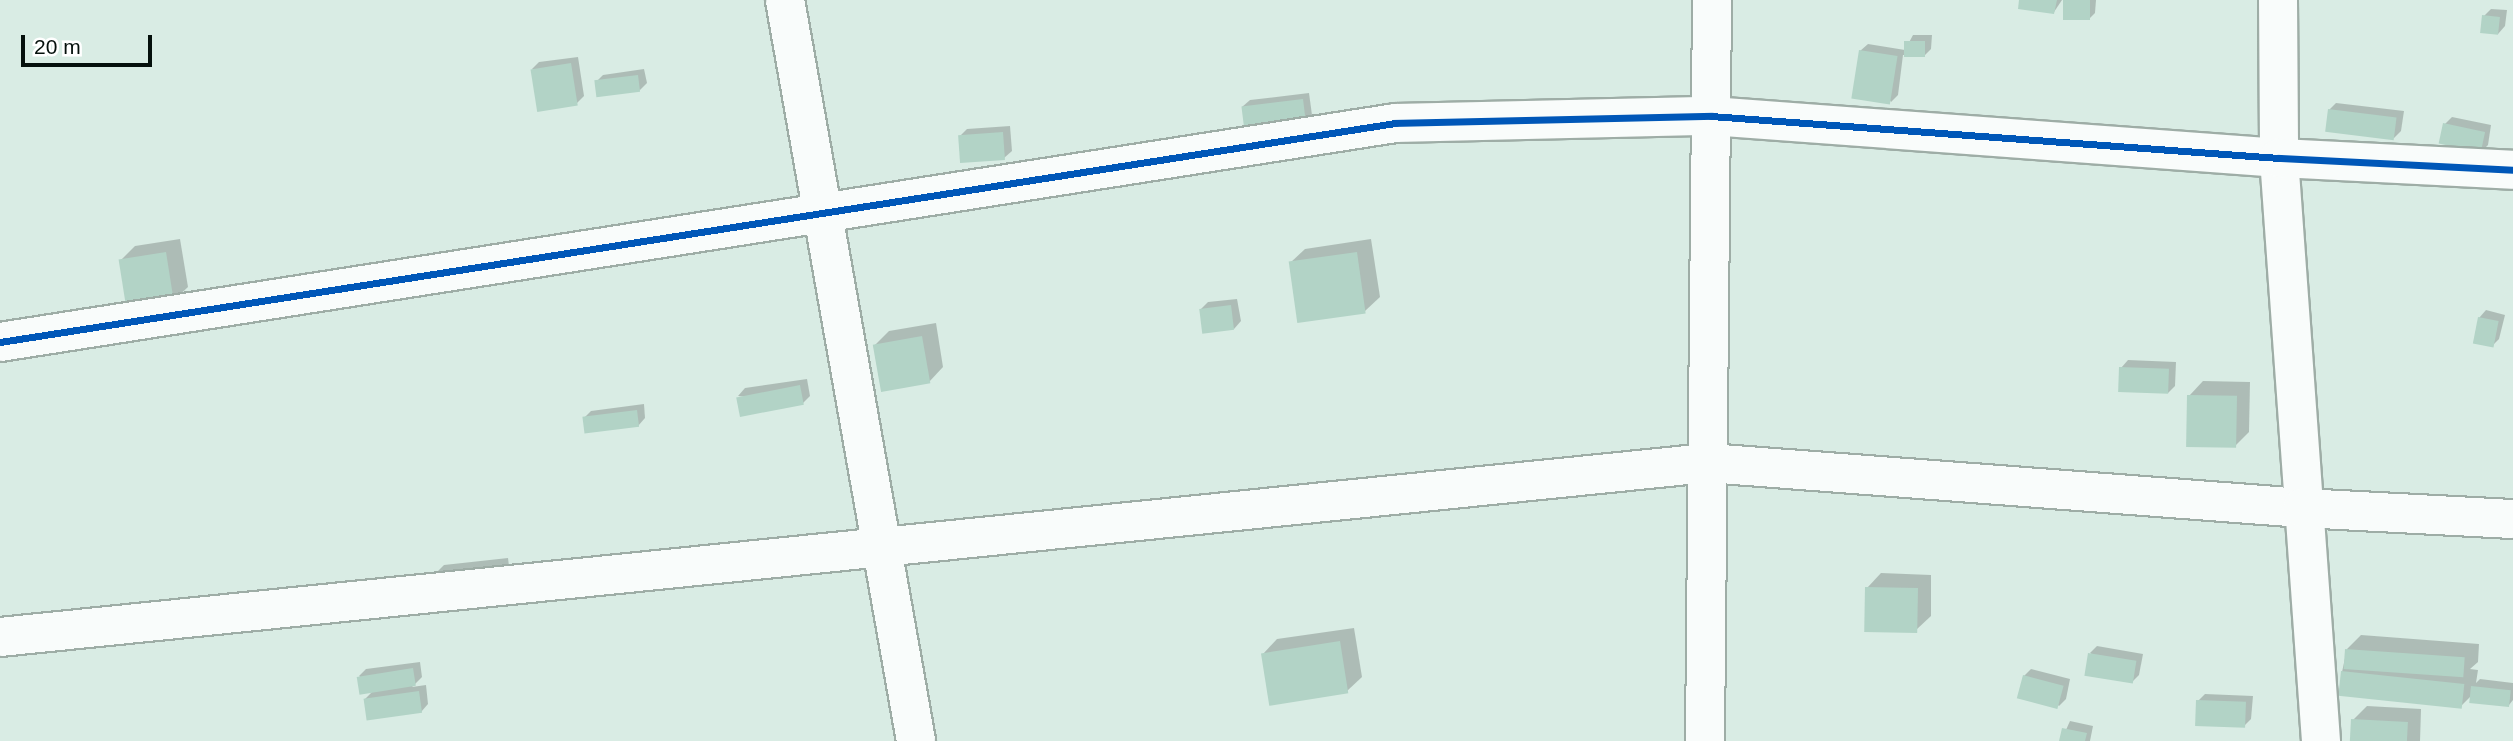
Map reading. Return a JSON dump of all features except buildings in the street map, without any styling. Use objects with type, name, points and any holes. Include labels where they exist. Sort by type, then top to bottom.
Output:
[{"type":"street","points":[[785,0],[916,741]]},
{"type":"street","points":[[1705,741],[1712,0]]},
{"type":"street","points":[[2278,0],[2279,158],[2302,509],[2321,741]]},
{"type":"street","points":[[0,342],[1395,122],[1711,116],[2279,158],[2513,170]]},
{"type":"street","points":[[0,636],[1708,463],[2302,509],[2513,519]]},
{"type":"cycle path","points":[[0,342],[1395,123],[1711,116],[2279,158],[2513,170]]}]
